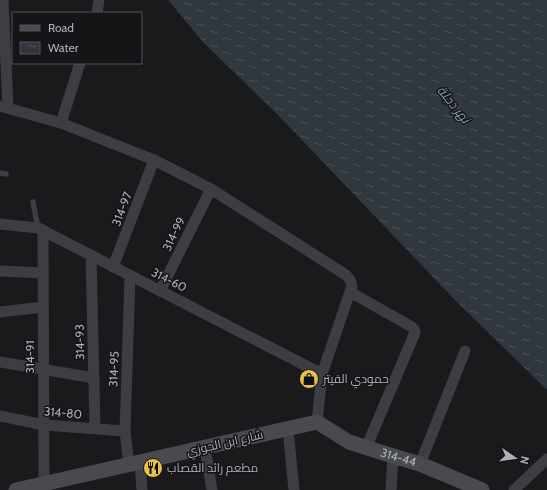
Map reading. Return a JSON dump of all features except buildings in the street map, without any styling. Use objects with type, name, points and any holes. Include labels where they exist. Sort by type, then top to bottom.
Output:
[{"type":"street","points":[[3,0],[4,106],[61,123],[154,160],[211,189],[346,275],[350,280],[352,286],[322,374],[317,422]]},
{"type":"street","points":[[97,12],[98,0]]},
{"type":"street","points":[[61,123],[80,64]]},
{"type":"street","name":"314-97","points":[[113,267],[154,160]]},
{"type":"street","name":"314-99","points":[[160,291],[211,189]]},
{"type":"street","name":"314-60","points":[[0,224],[40,229],[322,374]]},
{"type":"street","name":"314-91","points":[[40,229],[43,273],[44,487]]},
{"type":"street","name":"314-93","points":[[91,255],[95,428]]},
{"type":"street","points":[[0,271],[43,273]]},
{"type":"street","name":"314-95","points":[[130,275],[126,430],[142,490]]},
{"type":"street","points":[[350,292],[412,327],[415,331],[366,448]]},
{"type":"street","points":[[0,312],[43,307]]},
{"type":"street","points":[[420,464],[465,351]]},
{"type":"street","points":[[0,362],[94,378]]},
{"type":"street","name":"314-80","points":[[0,416],[44,425],[126,430]]},
{"type":"street","name":"314-44","points":[[317,422],[349,442],[420,464],[482,490]]},
{"type":"street","name":"شارع ابن الجوزي","points":[[16,490],[44,487],[134,464],[317,422]]},
{"type":"street","points":[[288,429],[294,490]]},
{"type":"street","points":[[205,448],[212,490]]},
{"type":"street","points":[[391,490],[393,456]]},
{"type":"street","points":[[514,490],[547,459]]},
{"type":"lane","points":[[34,202],[40,229]]},
{"type":"water","name":"نهر دجلة","points":[[168,0],[547,0],[547,390],[455,300],[277,114],[204,43]]},
{"type":"place","name":"حمودي الفيتر","points":[[309,379]]},
{"type":"place","name":"مطعم رائد القصاب","points":[[153,468]]}]
